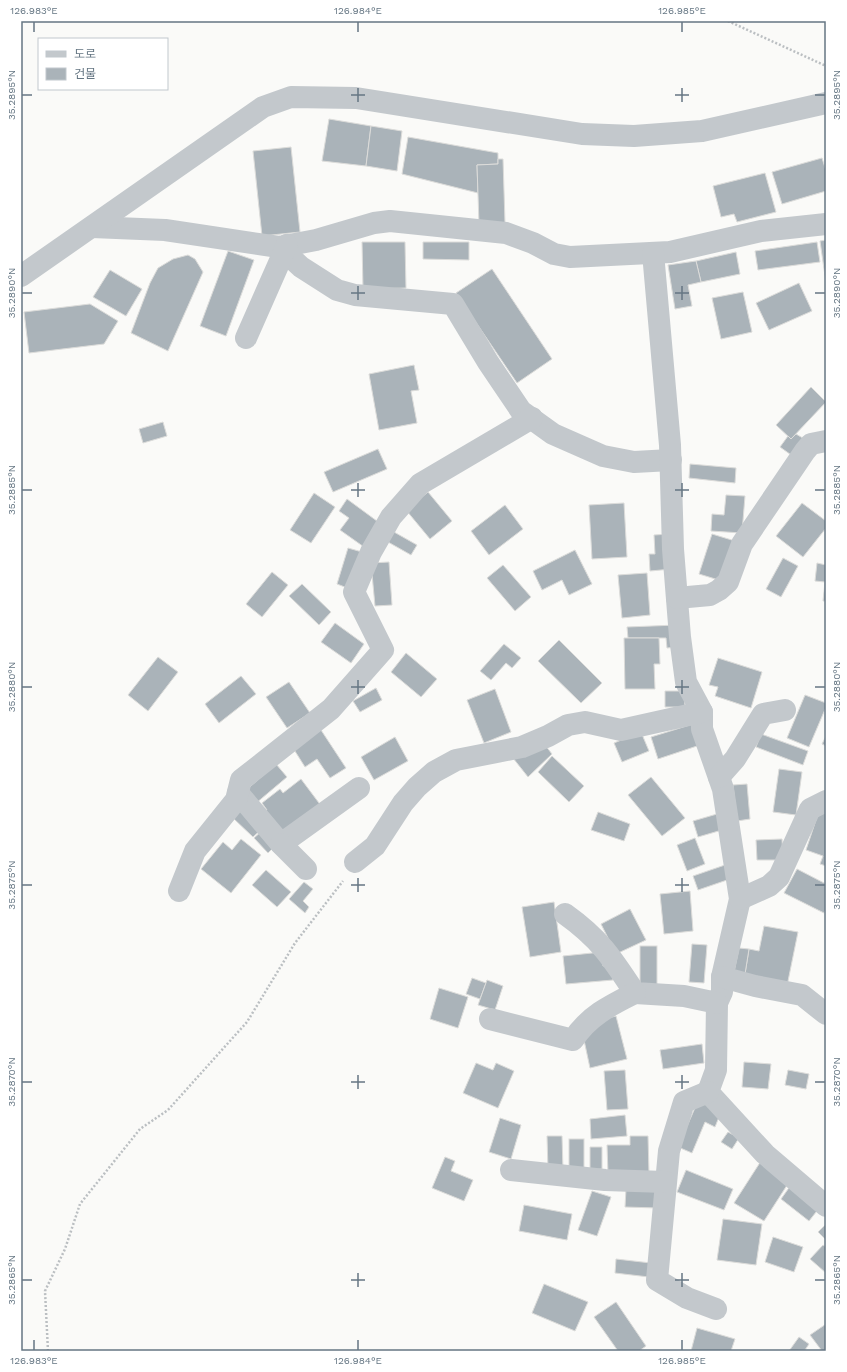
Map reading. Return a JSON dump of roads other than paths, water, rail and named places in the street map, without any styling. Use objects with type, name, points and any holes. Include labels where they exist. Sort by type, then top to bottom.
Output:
[{"type":"street","points":[[21,276],[263,107],[291,98],[356,98],[582,134],[634,136],[702,132],[826,103]]},
{"type":"street","points":[[92,227],[165,230],[209,235],[259,245],[279,247],[316,240],[374,223],[390,221],[506,233],[533,243],[554,254],[570,257],[670,252],[761,231],[826,224]]},
{"type":"street","points":[[246,338],[287,245]]},
{"type":"street","points":[[287,245],[288,255],[301,266],[337,290],[363,295],[453,304],[488,362],[521,411],[553,434],[603,456],[634,462],[671,460]]},
{"type":"street","points":[[653,254],[671,460],[673,549],[686,682],[702,712],[702,729],[723,789],[740,900],[722,977],[722,992],[717,1003],[716,1070],[708,1092],[684,1102],[669,1151],[657,1280],[687,1298],[716,1309]]},
{"type":"street","points":[[179,891],[194,850],[236,800],[241,780],[332,709],[383,650],[354,592],[371,552],[391,517],[420,484],[532,418]]},
{"type":"street","points":[[677,598],[710,595],[719,590],[728,582],[742,544],[804,450],[811,444],[826,441]]},
{"type":"street","points":[[719,777],[735,759],[763,714],[785,710]]},
{"type":"street","points":[[355,862],[374,846],[403,803],[417,787],[434,772],[456,760],[522,747],[574,724],[585,722],[621,730],[702,712]]},
{"type":"street","points":[[281,844],[359,788]]},
{"type":"street","points":[[238,793],[281,844],[306,869]]},
{"type":"street","points":[[740,900],[769,886],[779,877],[810,810],[826,801]]},
{"type":"street","points":[[565,914],[587,930],[607,950],[636,993]]},
{"type":"street","points":[[722,977],[755,986],[802,995],[826,1014]]},
{"type":"street","points":[[490,1019],[573,1040],[581,1027],[603,1010],[636,993],[684,996],[717,1003]]},
{"type":"street","points":[[708,1092],[765,1154],[826,1206]]},
{"type":"street","points":[[511,1170],[605,1180],[665,1182]]}]
